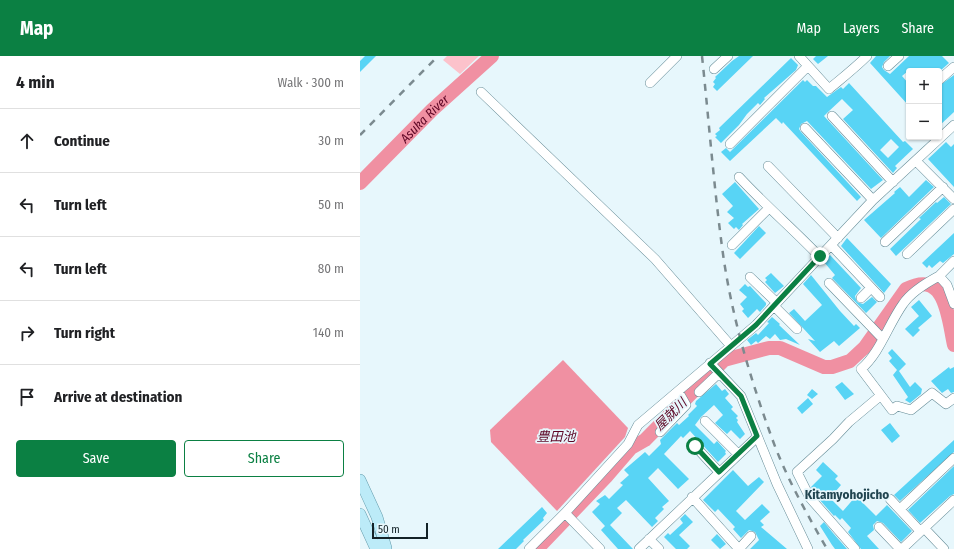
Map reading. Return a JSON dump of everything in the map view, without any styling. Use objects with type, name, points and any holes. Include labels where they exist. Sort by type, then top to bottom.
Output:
[{"type":"main road","points":[[360,480],[377,517],[383,549]]},
{"type":"main road","points":[[360,491],[383,549]]},
{"type":"main road","points":[[360,514],[369,535]]},
{"type":"main road","points":[[360,524],[383,549]]},
{"type":"street","points":[[650,83],[677,56]]},
{"type":"street","points":[[714,69],[728,56]]},
{"type":"street","points":[[799,56],[829,89],[841,78],[849,74],[867,56]]},
{"type":"street","points":[[888,66],[899,56]]},
{"type":"street","points":[[730,144],[808,66]]},
{"type":"street","points":[[942,77],[954,66]]},
{"type":"street","points":[[482,92],[655,259],[731,346]]},
{"type":"street","points":[[832,116],[892,182]]},
{"type":"street","points":[[699,392],[731,346],[775,304],[872,200],[954,125]]},
{"type":"street","points":[[805,128],[872,200]]},
{"type":"street","points":[[916,160],[954,199]]},
{"type":"street","points":[[768,166],[838,238]]},
{"type":"street","points":[[739,177],[769,208],[783,218],[820,256]]},
{"type":"street","points":[[885,242],[943,187]]},
{"type":"street","points":[[732,245],[769,208]]},
{"type":"street","points":[[907,254],[954,209]]},
{"type":"street","points":[[830,245],[880,297]]},
{"type":"street","points":[[954,261],[939,276],[925,284],[903,304],[878,333],[877,350],[867,364],[861,369],[892,410],[898,406],[911,410],[932,393],[946,404],[954,398]]},
{"type":"street","points":[[750,276],[797,329]]},
{"type":"street","points":[[939,276],[947,285],[954,304]]},
{"type":"street","points":[[829,283],[878,333]]},
{"type":"street","points":[[861,298],[871,288]]},
{"type":"street","points":[[529,549],[565,513],[628,444],[638,425],[682,398],[715,368]]},
{"type":"street","points":[[715,368],[741,396],[777,484],[808,549]]},
{"type":"street","points":[[855,549],[810,498],[797,472],[828,444],[849,422],[880,396]]},
{"type":"street","points":[[660,432],[686,405],[682,398]]},
{"type":"street","points":[[705,421],[738,454]]},
{"type":"street","points":[[639,549],[757,436]]},
{"type":"street","points":[[695,446],[719,472]]},
{"type":"street","points":[[900,509],[954,458]]},
{"type":"street","points":[[692,497],[739,549],[751,536]]},
{"type":"street","points":[[890,499],[944,549]]},
{"type":"street","points":[[879,527],[901,549],[954,500]]},
{"type":"street","points":[[565,513],[600,549]]},
{"type":"street","points":[[649,539],[659,549]]},
{"type":"shaded area","points":[[447,56],[479,56],[460,74],[443,60]]},
{"type":"water","name":"豊田池","points":[[563,360],[628,428],[625,437],[557,511],[491,442],[490,430]]},
{"type":"building","points":[[365,56],[376,56],[360,72],[360,61]]},
{"type":"building","points":[[739,56],[753,56],[717,91],[713,87],[715,84],[713,82],[716,78],[715,77]]},
{"type":"building","points":[[816,56],[828,56],[818,64],[813,59]]},
{"type":"building","points":[[876,56],[890,56],[884,62],[882,67],[890,74],[909,56],[942,56],[949,63],[942,69],[942,68],[906,68],[906,73],[902,76],[906,81],[906,103],[870,63]]},
{"type":"building","points":[[791,58],[798,65],[796,70],[764,98],[765,99],[760,105],[758,103],[721,143],[715,137],[717,136],[715,134],[720,130],[719,128]]},
{"type":"building","points":[[954,75],[954,112],[942,123],[942,104],[942,84]]},
{"type":"building","points":[[803,80],[805,82],[807,80],[813,86],[816,86],[827,97],[841,87],[843,89],[849,83],[903,142],[905,141],[913,149],[895,166],[897,168],[893,173],[843,119],[853,110],[842,99],[828,112],[824,116],[883,180],[871,189],[807,121],[801,124],[799,129],[801,132],[861,197],[857,201],[783,122],[782,124],[776,118],[730,161],[721,152],[726,148],[730,152]],"holes":[[[891,139],[899,147],[888,158],[880,150]]]},
{"type":"building","points":[[946,142],[951,147],[954,144],[954,187],[928,159]]},
{"type":"building","points":[[926,180],[934,187],[881,238],[864,220],[900,187],[909,197]]},
{"type":"building","points":[[735,182],[759,209],[742,224],[743,225],[739,230],[736,227],[734,229],[728,223],[734,218],[727,212],[733,206],[722,194]]},
{"type":"building","points":[[944,197],[951,204],[896,256],[890,249],[921,219],[919,218],[936,202],[937,203]]},
{"type":"building","points":[[759,226],[766,233],[740,259],[734,253]]},
{"type":"building","points":[[954,233],[954,254],[943,263],[940,261],[932,268],[929,265],[927,268],[922,263]]},
{"type":"building","points":[[847,238],[891,284],[884,293],[841,246]]},
{"type":"building","points":[[830,255],[861,288],[855,296],[857,302],[863,304],[872,297],[877,302],[866,313],[832,278],[835,275],[824,262]]},
{"type":"building","points":[[771,273],[784,286],[775,293],[765,282],[767,280],[765,278]]},
{"type":"building","points":[[811,275],[840,311],[854,326],[856,324],[860,328],[839,346],[834,341],[820,352],[808,339],[815,341],[789,313],[794,309],[805,321],[822,305],[803,284]]},
{"type":"building","points":[[745,284],[748,287],[750,286],[766,303],[760,312],[757,309],[748,318],[742,311],[744,309],[740,304],[747,297],[739,290]]},
{"type":"building","points":[[919,300],[932,316],[918,328],[920,330],[913,337],[905,329],[919,316],[911,307]]},
{"type":"building","points":[[772,317],[800,345],[786,339],[780,340],[775,334],[770,339],[766,336],[758,343],[756,341],[751,345],[747,340],[756,333],[758,335],[769,323],[767,322]]},
{"type":"building","points":[[892,349],[906,364],[899,371],[910,387],[915,382],[922,389],[921,394],[910,403],[905,400],[908,397],[893,375],[897,370],[889,361],[892,358],[888,353]]},
{"type":"building","points":[[949,367],[950,369],[954,367],[954,392],[951,393],[948,389],[942,393],[931,381]]},
{"type":"building","points":[[842,382],[854,394],[845,400],[835,387]]},
{"type":"building","points":[[716,384],[722,391],[725,389],[729,394],[725,398],[733,407],[731,409],[738,416],[736,418],[738,420],[737,422],[745,434],[740,439],[731,430],[727,434],[715,423],[723,415],[714,405],[695,425],[714,444],[717,441],[726,451],[726,454],[718,462],[690,431],[683,438],[681,436],[664,454],[689,479],[678,489],[658,468],[648,478],[669,501],[662,507],[664,509],[655,518],[658,521],[652,527],[626,500],[617,508],[622,513],[610,525],[633,549],[618,549],[601,530],[605,526],[592,512],[600,504],[596,501],[605,495],[609,499],[623,485],[620,483],[629,475],[624,470],[645,452],[649,456],[661,444],[660,440],[677,423],[679,425],[689,416],[688,415],[697,406],[695,404],[696,401]]},
{"type":"building","points":[[812,389],[818,394],[812,399],[807,395]]},
{"type":"building","points":[[808,398],[813,404],[802,414],[797,408]]},
{"type":"building","points":[[890,423],[900,436],[892,443],[881,430]]},
{"type":"building","points":[[954,440],[954,452],[900,501],[894,495]]},
{"type":"building","points":[[823,462],[838,476],[835,479],[841,485],[830,498],[843,511],[856,496],[876,516],[887,505],[912,531],[901,542],[883,523],[877,521],[873,525],[874,530],[867,536],[879,549],[861,549],[848,532],[851,528],[842,518],[840,520],[835,515],[834,516],[818,498],[819,496],[811,487],[822,476],[816,470]]},
{"type":"building","points":[[954,466],[954,494],[920,523],[908,510]]},
{"type":"building","points":[[733,470],[748,486],[759,477],[764,482],[736,511],[745,520],[762,504],[770,512],[760,521],[764,525],[761,527],[787,549],[750,549],[759,540],[755,532],[749,530],[741,538],[733,529],[735,527],[718,509],[715,512],[703,500]]},
{"type":"building","points":[[542,507],[547,513],[543,518],[544,520],[523,540],[524,541],[516,549],[498,549]]},
{"type":"building","points":[[685,514],[693,522],[679,535],[690,546],[687,549],[676,549],[664,537],[668,533],[670,535],[683,523],[680,519]]},
{"type":"building","points":[[824,522],[847,549],[835,549],[820,526]]},
{"type":"building","points":[[717,534],[726,544],[720,549],[711,540]]},
{"type":"waterway","name":"Asuka River","points":[[360,183],[432,110],[492,56]]},
{"type":"waterway","name":"屋就川","points":[[537,549],[606,477],[631,448],[645,440],[724,360],[769,348],[780,348],[824,367],[832,367],[850,361],[865,347],[906,289],[919,285],[930,286],[937,291],[943,299],[950,322],[954,345]]},
{"type":"railway","points":[[360,135],[438,56]]},
{"type":"railway","points":[[702,56],[723,254],[743,349],[773,441],[798,496],[827,549]]},
{"type":"district","name":"Kitamyohojicho","points":[[847,494]]},
{"type":"route","points":[[695,446],[719,472],[757,436],[741,396],[710,364],[756,325],[820,256]]}]
